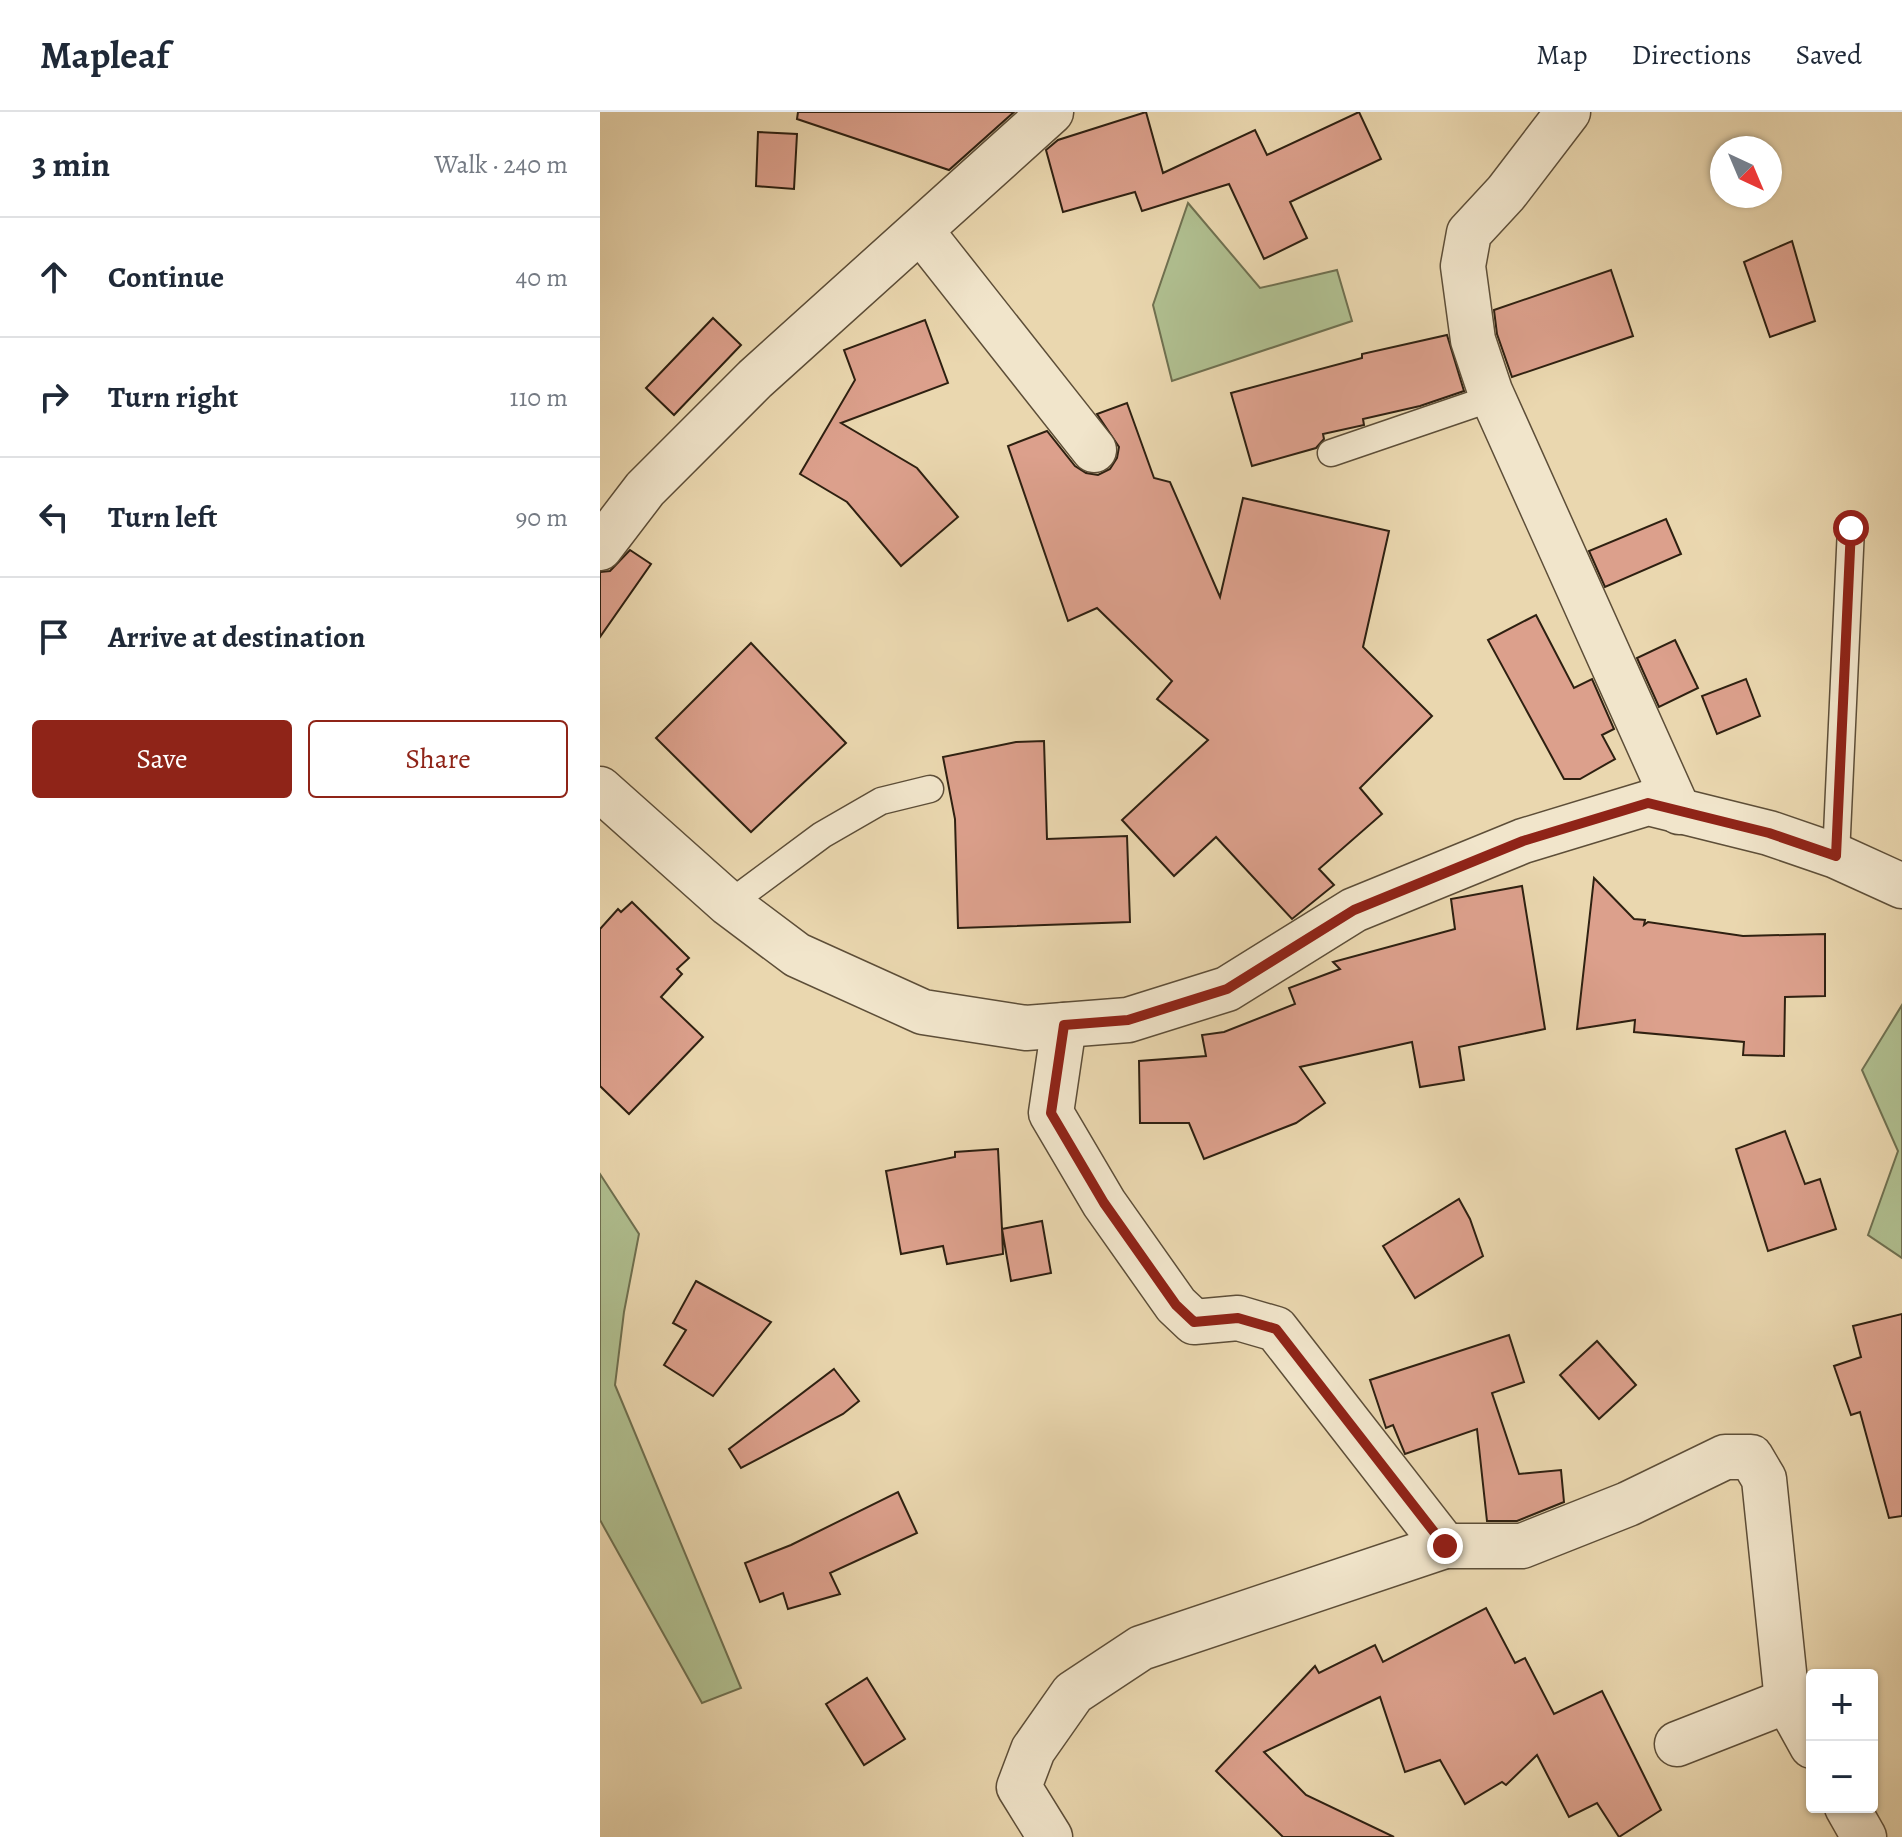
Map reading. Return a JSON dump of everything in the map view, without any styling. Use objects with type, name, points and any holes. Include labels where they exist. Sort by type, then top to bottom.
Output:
[{"type":"street","points":[[600,548],[645,489],[755,379],[1051,112]]},
{"type":"street","points":[[1568,112],[1506,193],[1469,233],[1463,266],[1473,340],[1492,398],[1679,812]]},
{"type":"street","points":[[921,231],[1094,450]]},
{"type":"street","points":[[600,789],[729,904],[797,955],[923,1012],[1026,1028],[1128,1020],[1227,989],[1354,910],[1523,841],[1648,803],[1769,833],[1836,856],[1902,886]]},
{"type":"street","points":[[1064,1025],[1051,1113],[1104,1203],[1176,1305],[1194,1322],[1238,1318],[1276,1329],[1445,1546]]},
{"type":"street","points":[[1050,1837],[1019,1787],[1033,1750],[1073,1693],[1141,1648],[1445,1546],[1522,1546],[1628,1504],[1725,1457],[1751,1457],[1764,1479],[1787,1701],[1809,1741]]},
{"type":"street","points":[[1677,1744],[1787,1701]]},
{"type":"street","points":[[1850,1813],[1864,1837]]},
{"type":"lane","points":[[1331,453],[1492,398]]},
{"type":"lane","points":[[1836,856],[1851,528]]},
{"type":"lane","points":[[729,904],[822,835],[881,801],[930,789]]},
{"type":"green space","points":[[1188,203],[1260,288],[1337,270],[1352,321],[1172,381],[1153,305]]},
{"type":"green space","points":[[1902,1005],[1902,1258],[1868,1235],[1898,1151],[1862,1070]]},
{"type":"green space","points":[[600,1174],[639,1234],[624,1312],[615,1385],[741,1688],[702,1703],[600,1520]]},
{"type":"building","points":[[798,112],[1014,112],[949,170],[797,119]]},
{"type":"building","points":[[1146,112],[1163,173],[1255,130],[1267,155],[1359,112],[1381,159],[1290,202],[1307,238],[1264,259],[1229,184],[1142,211],[1135,192],[1063,212],[1046,150],[1058,140]]},
{"type":"building","points":[[758,132],[797,134],[794,189],[756,186]]},
{"type":"building","points":[[1792,241],[1815,321],[1770,337],[1744,262]]},
{"type":"building","points":[[1611,270],[1633,336],[1512,377],[1497,334],[1494,310]]},
{"type":"building","points":[[713,318],[741,345],[674,415],[646,388]]},
{"type":"building","points":[[925,320],[948,383],[841,423],[917,468],[958,517],[901,566],[847,502],[800,474],[855,380],[844,350]]},
{"type":"building","points":[[1447,335],[1464,391],[1420,406],[1363,419],[1364,425],[1323,434],[1324,439],[1316,448],[1252,466],[1231,393],[1362,358],[1362,354]]},
{"type":"building","points":[[1127,403],[1154,478],[1170,482],[1220,597],[1243,498],[1389,531],[1363,647],[1432,716],[1360,788],[1382,814],[1319,869],[1334,885],[1292,919],[1216,837],[1174,876],[1122,820],[1208,740],[1157,699],[1172,681],[1097,608],[1068,621],[1008,446],[1047,431],[1075,466],[1086,473],[1098,475],[1110,469],[1119,447],[1097,414]]},
{"type":"building","points":[[1666,519],[1681,554],[1605,587],[1589,551]]},
{"type":"building","points":[[630,550],[651,564],[600,637],[600,572],[610,571]]},
{"type":"building","points":[[1536,615],[1574,688],[1592,679],[1614,729],[1602,735],[1615,759],[1580,779],[1564,779],[1488,640]]},
{"type":"building","points":[[1675,640],[1698,688],[1659,707],[1637,658]]},
{"type":"building","points":[[751,643],[846,743],[751,832],[656,738]]},
{"type":"building","points":[[1746,679],[1760,716],[1717,734],[1702,696]]},
{"type":"building","points":[[1044,741],[1047,839],[1127,836],[1130,922],[958,928],[955,819],[943,757],[1016,742]]},
{"type":"building","points":[[1594,878],[1634,919],[1645,920],[1644,925],[1648,922],[1743,936],[1825,934],[1825,996],[1785,997],[1784,1056],[1743,1055],[1744,1042],[1634,1032],[1635,1020],[1577,1029]]},
{"type":"building","points":[[1522,886],[1545,1029],[1459,1047],[1464,1080],[1420,1087],[1412,1042],[1300,1067],[1325,1103],[1296,1123],[1204,1159],[1189,1123],[1140,1123],[1139,1061],[1206,1056],[1202,1035],[1224,1032],[1295,1004],[1289,988],[1340,969],[1333,962],[1455,929],[1451,899]]},
{"type":"building","points":[[632,902],[689,958],[677,969],[682,974],[661,997],[703,1037],[629,1114],[600,1086],[600,929],[618,909],[621,912]]},
{"type":"building","points":[[1785,1131],[1805,1184],[1820,1179],[1836,1229],[1768,1251],[1736,1149]]},
{"type":"building","points":[[998,1149],[1003,1254],[947,1264],[943,1246],[901,1254],[886,1171],[955,1157],[955,1152]]},
{"type":"building","points":[[1459,1199],[1483,1256],[1415,1298],[1383,1246]]},
{"type":"building","points":[[1042,1221],[1051,1273],[1011,1281],[1002,1229]]},
{"type":"building","points":[[696,1281],[771,1322],[713,1396],[664,1365],[686,1330],[673,1323]]},
{"type":"building","points":[[1902,1314],[1902,1516],[1889,1518],[1860,1412],[1851,1415],[1834,1366],[1861,1357],[1853,1326]]},
{"type":"building","points":[[1509,1335],[1524,1382],[1492,1393],[1519,1474],[1561,1470],[1564,1502],[1517,1521],[1487,1521],[1477,1429],[1405,1454],[1393,1425],[1386,1428],[1370,1380]]},
{"type":"building","points":[[1597,1341],[1636,1385],[1599,1419],[1560,1375]]},
{"type":"building","points":[[834,1369],[859,1401],[843,1414],[741,1468],[729,1449]]},
{"type":"building","points":[[898,1492],[917,1533],[830,1573],[840,1594],[788,1609],[783,1593],[760,1602],[745,1563],[791,1545]]},
{"type":"building","points":[[1486,1608],[1515,1663],[1525,1658],[1554,1714],[1602,1691],[1661,1810],[1619,1837],[1597,1803],[1569,1817],[1537,1755],[1506,1785],[1502,1782],[1465,1804],[1440,1760],[1405,1772],[1380,1697],[1264,1752],[1306,1795],[1394,1837],[1283,1837],[1216,1771],[1315,1666],[1319,1673],[1375,1645],[1383,1662]]},
{"type":"building","points":[[867,1678],[905,1739],[864,1765],[826,1704]]},
{"type":"route","points":[[1445,1546],[1276,1329],[1238,1318],[1194,1322],[1176,1305],[1104,1203],[1051,1113],[1064,1025],[1128,1020],[1227,989],[1354,910],[1523,841],[1648,803],[1769,833],[1836,856],[1851,528]]}]
